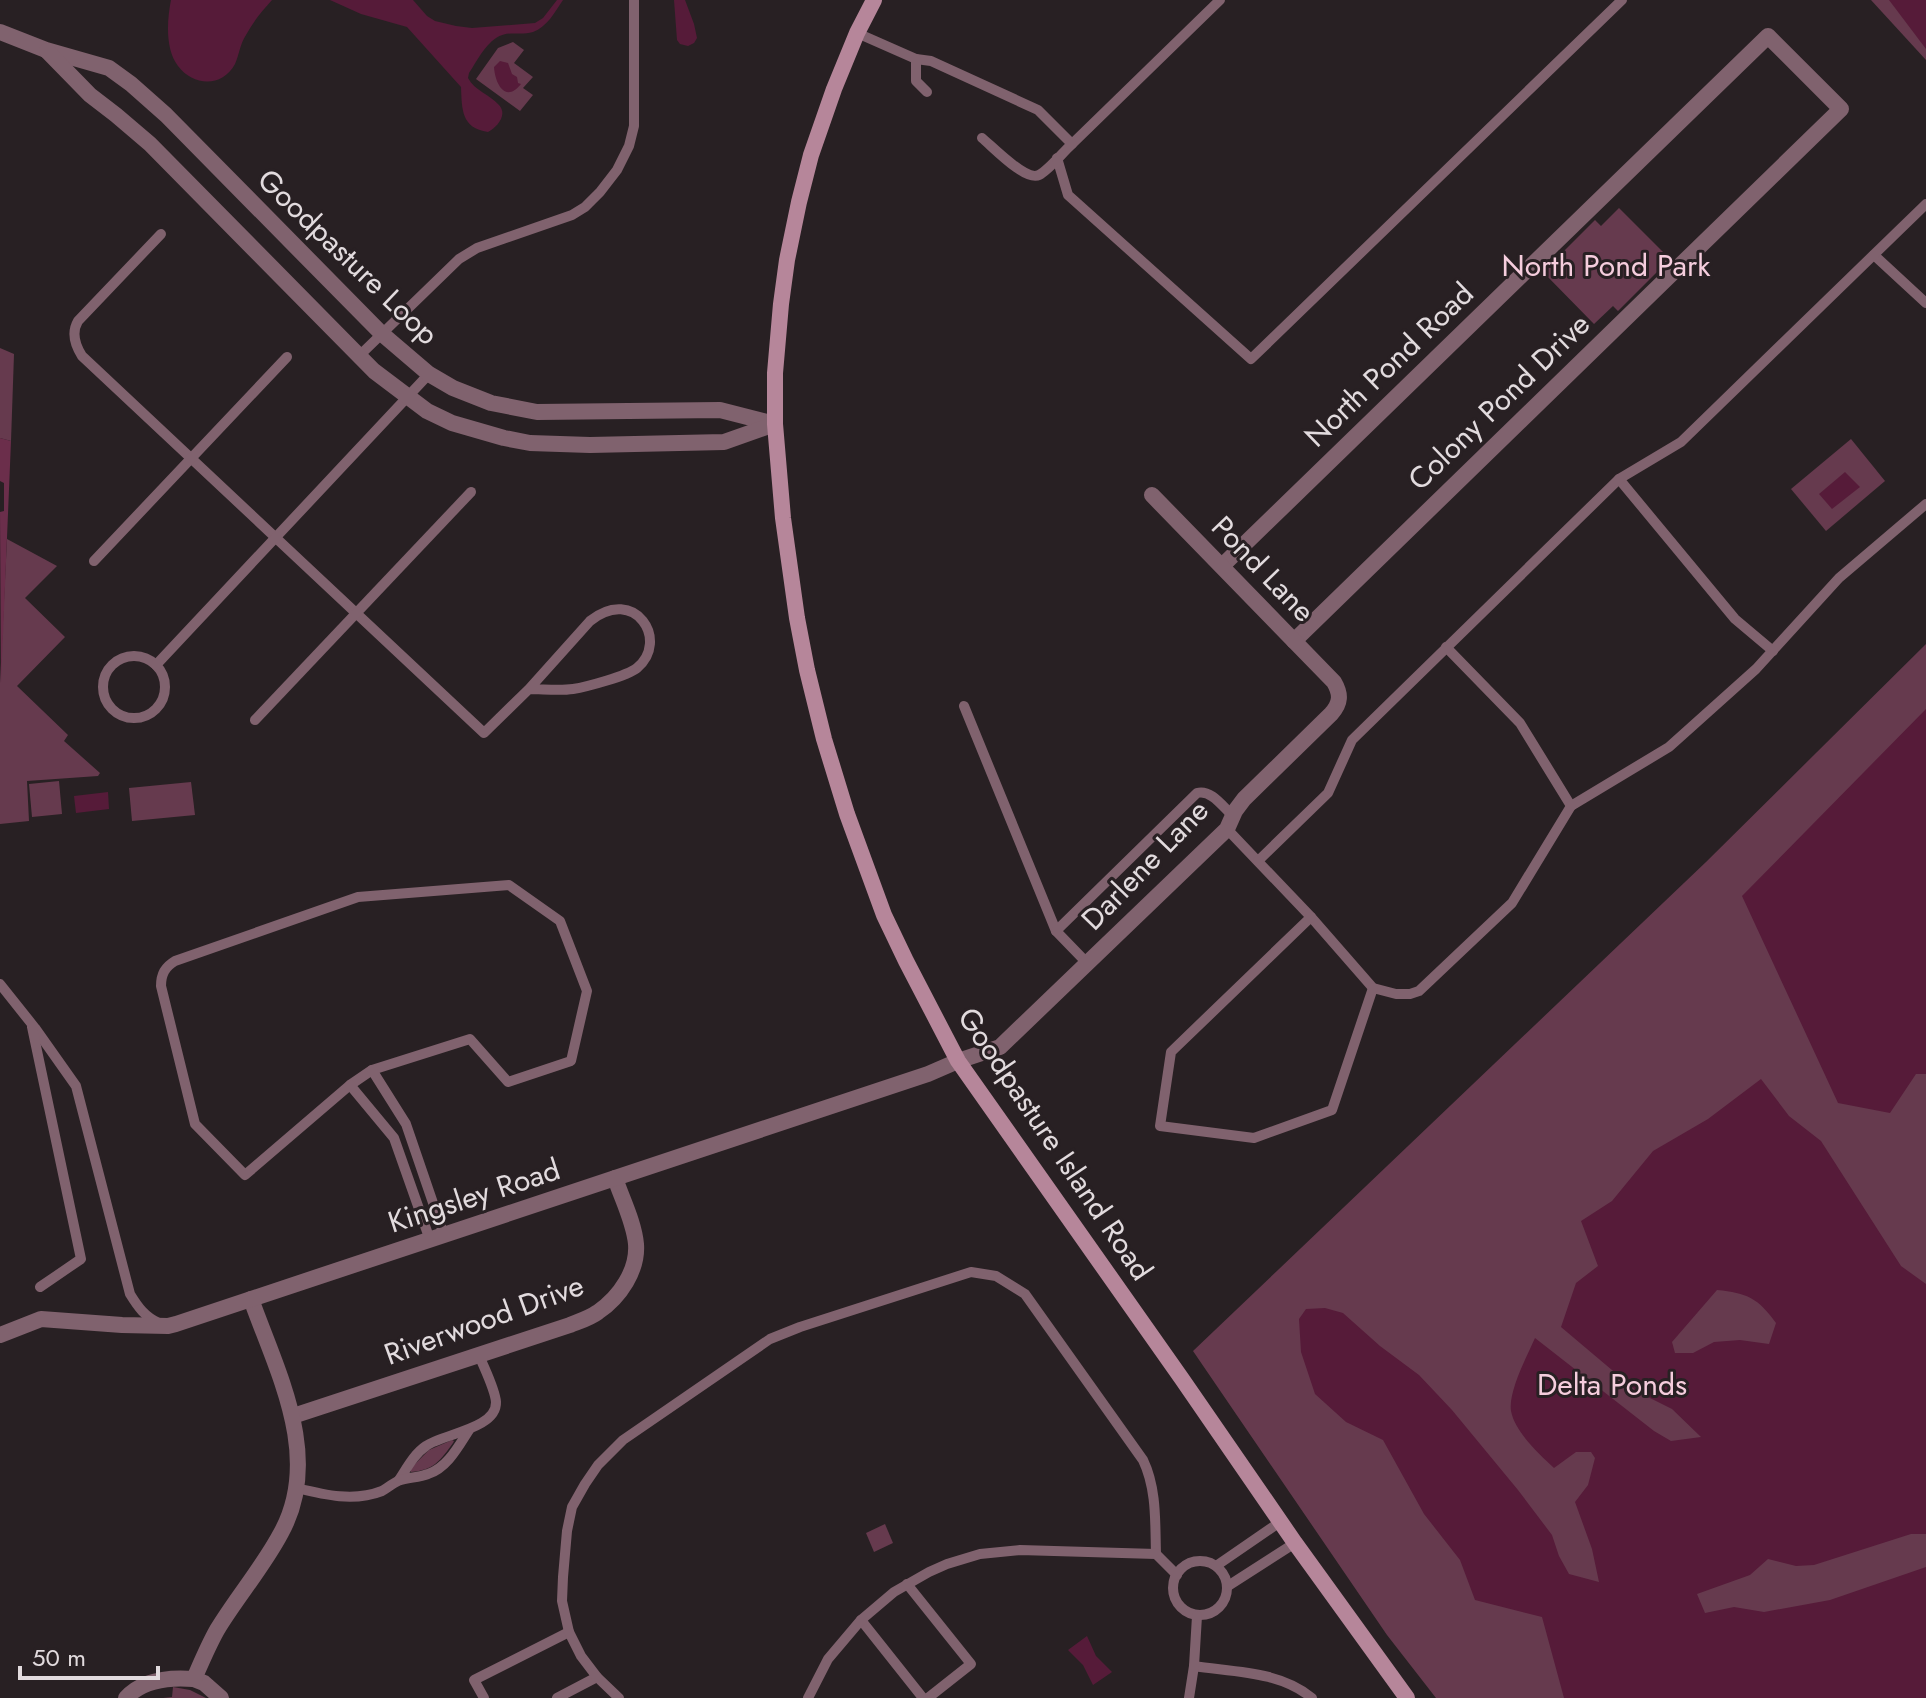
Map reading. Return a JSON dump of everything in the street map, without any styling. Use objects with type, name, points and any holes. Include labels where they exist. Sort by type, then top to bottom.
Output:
[{"type":"main road","name":"Goodpasture Island Road","points":[[874,0],[834,89],[811,155],[787,260],[775,373],[775,424],[783,518],[797,618],[824,739],[847,814],[884,915],[958,1061],[1280,1522],[1407,1698]]},
{"type":"street","name":"Goodpasture Loop","points":[[0,32],[46,50],[109,68],[131,84],[166,115],[381,333],[429,374],[473,396],[516,409],[564,413],[720,410],[775,424]]},
{"type":"street","name":"North Pond Road","points":[[1222,566],[1768,36],[1801,70]]},
{"type":"street","name":"Goodpasture Loop","points":[[46,50],[90,95],[150,144],[374,371],[427,411],[452,423],[530,443],[724,442],[775,424]]},
{"type":"street","name":"Colony Pond Drive","points":[[1294,641],[1841,109],[1801,70]]},
{"type":"street","name":"Pond Lane","points":[[1152,495],[1334,682]]},
{"type":"street","name":"Darlene Lane","points":[[958,1061],[1000,1047],[1230,822],[1244,799],[1335,709],[1340,696],[1334,682]]},
{"type":"street","name":"Kingsley Road","points":[[0,1335],[41,1319],[168,1326],[928,1074],[958,1061]]},
{"type":"street","name":"Riverwood Drive","points":[[293,1416],[585,1319],[598,1312],[621,1291],[634,1264],[636,1242],[615,1178]]},
{"type":"street","points":[[194,1679],[217,1631],[282,1531],[297,1488],[298,1450],[293,1416],[251,1299]]},
{"type":"street","points":[[126,1698],[138,1687],[169,1678],[194,1679],[204,1683],[221,1698]]},
{"type":"lane","points":[[359,356],[459,259],[477,248],[578,212],[600,192],[617,170],[629,146],[634,126],[634,0]]},
{"type":"lane","points":[[982,138],[1028,176],[1041,174],[1220,0]]},
{"type":"lane","points":[[1057,158],[1068,195],[1251,359],[1616,2]]},
{"type":"lane","points":[[857,33],[916,59],[931,61],[1038,110],[1072,144]]},
{"type":"lane","points":[[916,59],[916,81],[927,92]]},
{"type":"lane","points":[[1258,861],[1328,793],[1352,740],[1446,647],[1619,479],[1681,442],[1926,204]]},
{"type":"lane","points":[[161,234],[78,321],[74,339],[82,356],[484,733],[601,612],[624,609],[644,622],[649,633],[647,656],[641,666],[630,673],[572,689],[529,689]]},
{"type":"lane","points":[[1874,255],[1926,303]]},
{"type":"lane","points":[[94,561],[287,357]]},
{"type":"lane","points":[[156,665],[429,374]]},
{"type":"lane","points":[[1619,479],[1735,619],[1773,651]]},
{"type":"lane","points":[[255,720],[471,492]]},
{"type":"lane","points":[[1056,931],[1202,791],[1209,793],[1258,861],[1373,988],[1396,994],[1419,991],[1512,903],[1571,806],[1669,747],[1756,669],[1839,578],[1926,504]]},
{"type":"lane","points":[[1446,647],[1520,723],[1571,806]]},
{"type":"lane","points":[[137,655],[156,665],[164,678],[165,689],[156,708],[137,718],[115,712],[103,694],[102,683],[108,668],[116,660],[137,655]]},
{"type":"lane","points":[[964,706],[1056,931],[1087,963]]},
{"type":"lane","points":[[509,885],[560,921],[587,991],[571,1061],[508,1082],[470,1039],[372,1070],[350,1085],[245,1175],[195,1124],[161,986],[163,971],[175,961],[358,897],[509,885]]},
{"type":"lane","points":[[1311,917],[1171,1052],[1160,1126],[1254,1138],[1332,1110],[1373,988]]},
{"type":"lane","points":[[0,984],[76,1086],[130,1294],[142,1312],[168,1326]]},
{"type":"lane","points":[[31,1023],[81,1259],[40,1287]]},
{"type":"lane","points":[[372,1070],[406,1124],[437,1237]]},
{"type":"lane","points":[[350,1085],[394,1138],[437,1237]]},
{"type":"lane","points":[[619,1698],[581,1656],[569,1632],[562,1601],[567,1531],[572,1507],[598,1465],[623,1440],[770,1339],[971,1272],[996,1276],[1025,1294],[1143,1460],[1149,1472],[1155,1506],[1156,1554]]},
{"type":"lane","points":[[297,1488],[342,1497],[384,1490],[399,1480],[425,1447],[436,1440],[469,1430],[491,1415],[494,1398],[479,1355]]},
{"type":"lane","points":[[399,1480],[420,1477],[439,1469],[469,1430]]},
{"type":"lane","points":[[1216,1566],[1280,1522]]},
{"type":"lane","points":[[1228,1586],[1295,1543]]},
{"type":"lane","points":[[808,1698],[828,1659],[861,1620],[894,1592],[938,1568],[980,1554],[1020,1550],[1156,1554],[1177,1575]]},
{"type":"lane","points":[[1200,1561],[1216,1566],[1226,1577],[1228,1586],[1223,1605],[1206,1615],[1188,1613],[1175,1599],[1173,1584],[1177,1575],[1191,1563],[1200,1561]]},
{"type":"lane","points":[[861,1620],[926,1698],[971,1664],[907,1584]]},
{"type":"lane","points":[[1189,1698],[1197,1616]]},
{"type":"lane","points":[[484,1698],[474,1680],[569,1632]]},
{"type":"lane","points":[[1194,1666],[1283,1681],[1297,1686],[1312,1698]]},
{"type":"lane","points":[[557,1698],[597,1677]]},
{"type":"green space","points":[[1871,0],[1926,0],[1926,60]]},
{"type":"green space","points":[[513,42],[524,50],[514,63],[533,77],[523,88],[533,95],[520,111],[476,79],[498,48]]},
{"type":"green space","name":"North Pond Park","points":[[1619,208],[1670,259],[1618,311],[1613,306],[1594,324],[1543,272],[1595,220],[1601,226]]},
{"type":"green space","points":[[0,348],[14,354],[11,441],[0,438]]},
{"type":"green space","points":[[1851,439],[1885,481],[1826,531],[1791,489]]},
{"type":"green space","points":[[7,539],[57,566],[25,598],[65,637],[17,686],[68,735],[64,741],[100,773],[98,776],[27,781],[29,821],[0,824],[0,683]]},
{"type":"green space","name":"Delta Ponds","points":[[1926,644],[1926,1698],[1436,1698],[1387,1635],[1193,1351],[1706,862]]},
{"type":"green space","points":[[59,781],[62,814],[32,817],[29,784]]},
{"type":"green space","points":[[191,782],[195,815],[132,821],[129,788]]},
{"type":"green space","points":[[452,1440],[453,1443],[436,1464],[411,1472],[411,1468],[429,1450]]},
{"type":"green space","points":[[885,1524],[893,1543],[874,1552],[866,1533]]},
{"type":"green space","points":[[173,1687],[190,1690],[206,1698],[163,1698],[172,1697]]},
{"type":"shaded area","points":[[171,0],[272,0],[249,30],[229,72],[207,82],[191,78],[174,59],[168,34]]},
{"type":"shaded area","points":[[330,0],[413,0],[435,21],[472,28],[535,23],[557,0],[563,0],[538,30],[505,34],[492,41],[469,73],[471,82],[501,109],[500,120],[488,132],[468,122],[463,110],[461,87],[407,27],[361,14]]},
{"type":"shaded area","points":[[674,0],[685,0],[694,24],[697,38],[688,46],[677,40]]},
{"type":"shaded area","points":[[1889,0],[1926,0],[1926,49]]},
{"type":"shaded area","points":[[500,61],[508,63],[521,84],[515,90],[506,92],[499,85],[494,67]]},
{"type":"shaded area","points":[[0,438],[11,441],[1,683],[0,512],[4,511],[4,483],[0,481]]},
{"type":"shaded area","points":[[1845,472],[1860,487],[1832,509],[1819,494]]},
{"type":"shaded area","points":[[1926,709],[1926,1074],[1916,1074],[1890,1113],[1838,1103],[1742,896]]},
{"type":"shaded area","points":[[108,792],[109,809],[76,813],[74,796]]},
{"type":"shaded area","points":[[1761,1079],[1789,1116],[1821,1141],[1901,1266],[1926,1284],[1926,1534],[1911,1534],[1814,1565],[1796,1566],[1768,1559],[1750,1575],[1697,1594],[1705,1613],[1734,1607],[1764,1612],[1830,1600],[1926,1567],[1926,1698],[1564,1698],[1542,1617],[1475,1600],[1460,1560],[1424,1514],[1383,1440],[1346,1422],[1315,1394],[1301,1352],[1299,1319],[1306,1309],[1325,1308],[1343,1313],[1419,1375],[1452,1410],[1552,1535],[1569,1574],[1599,1582],[1592,1549],[1575,1502],[1588,1485],[1595,1458],[1591,1452],[1576,1452],[1554,1468],[1517,1427],[1511,1411],[1512,1394],[1535,1338],[1654,1431],[1671,1441],[1701,1437],[1672,1409],[1638,1392],[1561,1327],[1576,1283],[1598,1266],[1581,1221],[1612,1201],[1653,1151],[1708,1119]],"holes":[[[1717,1290],[1751,1298],[1770,1315],[1776,1323],[1769,1344],[1740,1340],[1714,1342],[1693,1353],[1675,1353],[1672,1342]]]},
{"type":"shaded area","points":[[1087,1636],[1096,1656],[1112,1672],[1093,1685],[1083,1665],[1068,1650]]}]
